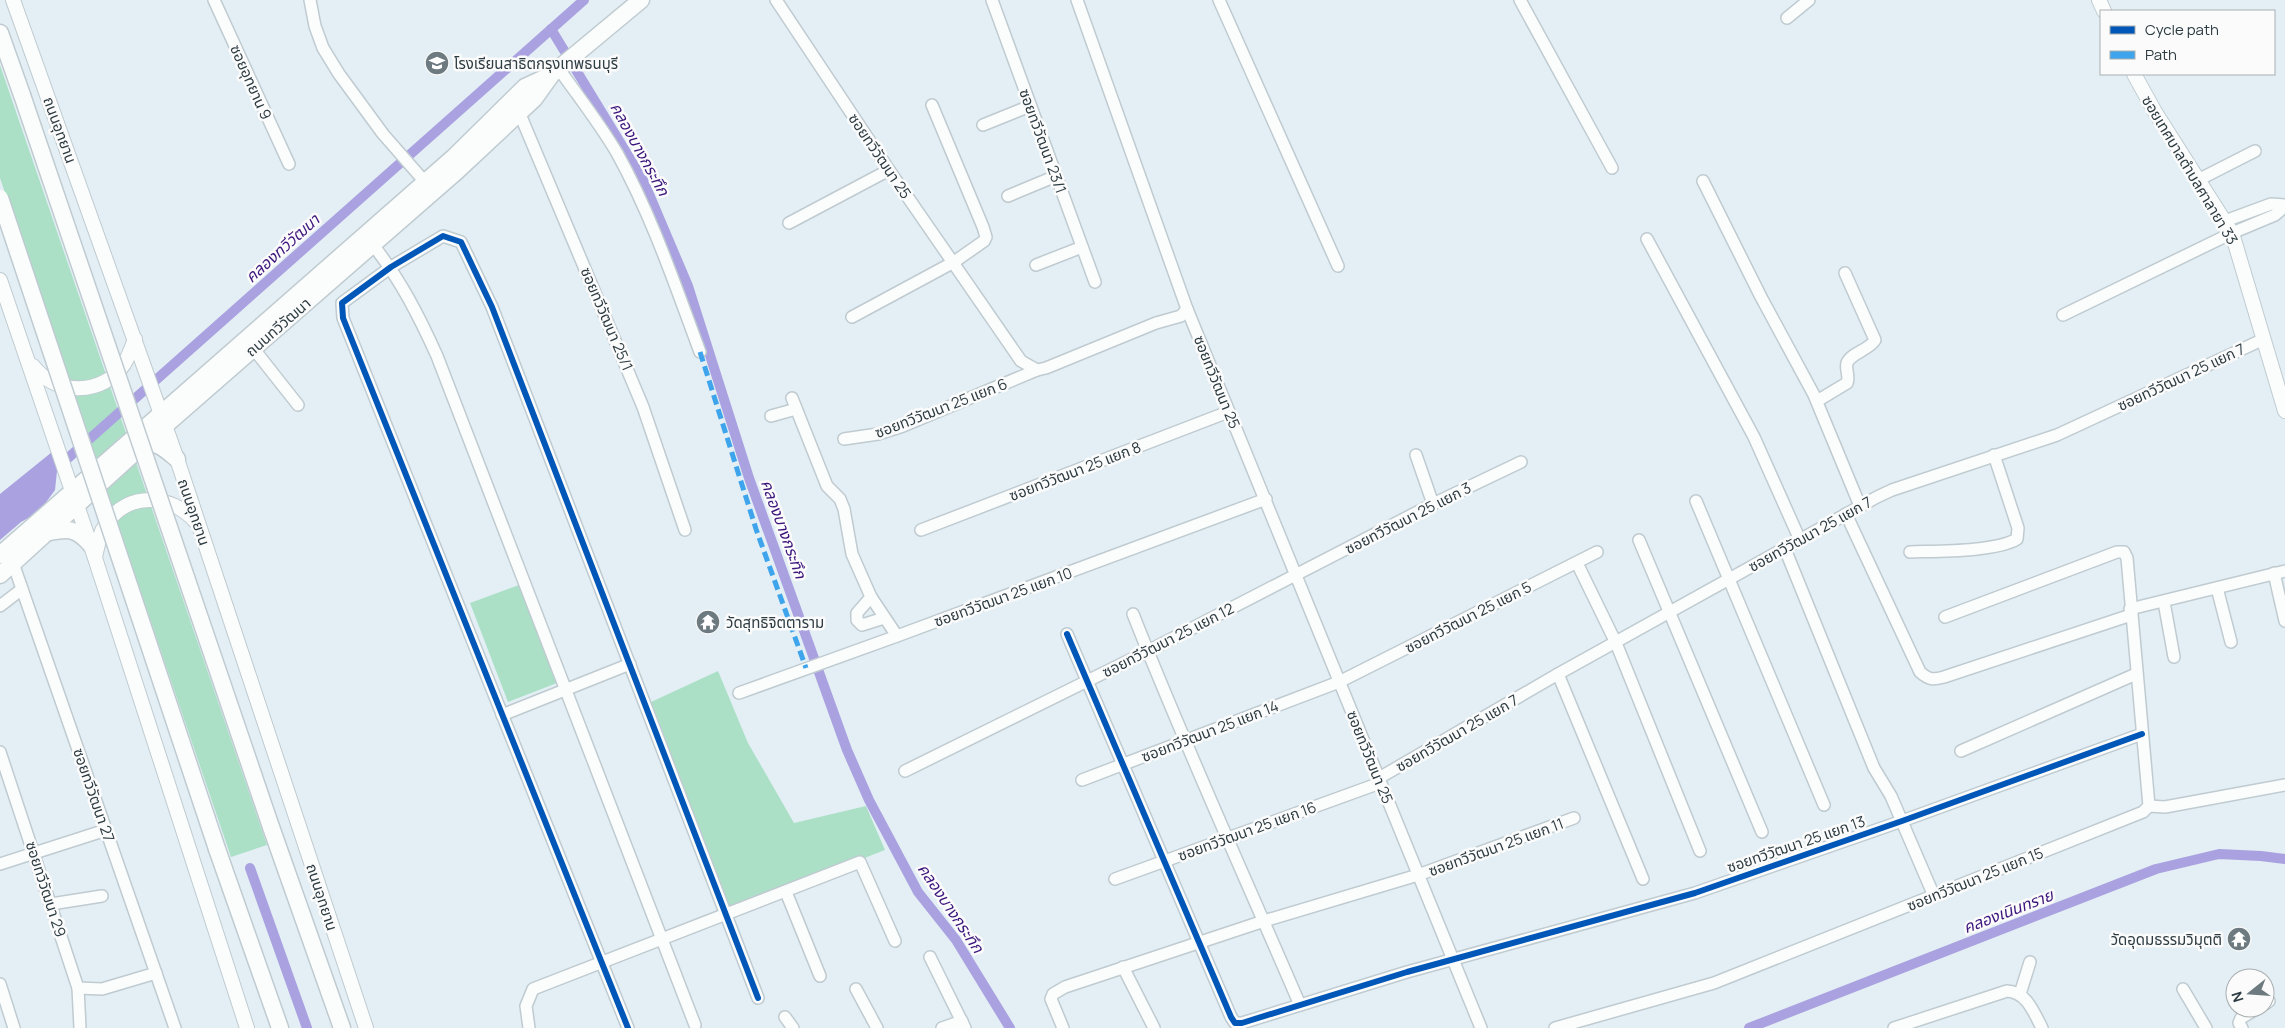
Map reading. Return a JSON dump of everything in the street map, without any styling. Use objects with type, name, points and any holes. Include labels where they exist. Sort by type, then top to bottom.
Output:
[{"type":"main road","name":"ถนนทวีวัฒนา","points":[[6,559],[45,533],[73,493],[145,443],[161,416],[253,348],[373,245],[457,171],[534,99],[563,65],[641,0]]},
{"type":"main road","name":"ถนนอุทยาน","points":[[0,33],[271,827],[342,1028]]},
{"type":"main road","name":"ถนนทวีวัฒนา","points":[[0,575],[6,559],[73,493],[425,182],[525,87],[563,65]]},
{"type":"main road","points":[[0,198],[217,848],[280,1028]]},
{"type":"main road","points":[[145,443],[153,442],[166,449],[176,459]]},
{"type":"main road","points":[[45,533],[68,529],[76,531],[82,535],[93,551]]},
{"type":"street","name":"ถนนอุทยาน","points":[[14,0],[199,525],[366,1028]]},
{"type":"street","name":"ซอยอุทยาน 9","points":[[214,0],[289,164]]},
{"type":"street","points":[[310,0],[315,26],[323,48],[383,134],[425,182]]},
{"type":"street","name":"ซอยทวีวัฒนา 25","points":[[776,0],[888,170],[954,262],[1021,361],[1037,370]]},
{"type":"street","name":"ซอยทวีวัฒนา 23/1","points":[[992,0],[1095,282]]},
{"type":"street","name":"ซอยทวีวัฒนา 25","points":[[1077,0],[1187,309],[1481,1028]]},
{"type":"street","points":[[1219,0],[1338,266]]},
{"type":"street","points":[[1520,0],[1612,168]]},
{"type":"street","points":[[1787,18],[1809,0]]},
{"type":"street","points":[[563,65],[616,152],[651,226],[700,352]]},
{"type":"street","name":"ซอยเทศบาลตำบลศาลายา 33","points":[[2135,75],[2155,112],[2228,227],[2238,248],[2264,339],[2282,387],[2285,411]]},
{"type":"street","points":[[852,317],[954,262],[978,247],[986,237],[932,106]]},
{"type":"street","points":[[983,125],[1030,106]]},
{"type":"street","name":"ซอยทวีวัฒนา 25/1","points":[[519,112],[643,407],[685,530]]},
{"type":"street","points":[[2198,180],[2255,151]]},
{"type":"street","points":[[789,223],[888,170]]},
{"type":"street","points":[[1008,196],[1056,176]]},
{"type":"street","points":[[1703,181],[1816,401],[1860,506]]},
{"type":"street","points":[[2063,315],[2228,227],[2275,215],[2285,206]]},
{"type":"street","points":[[628,1028],[343,318],[342,303],[391,267],[444,236],[461,242],[492,307],[758,998]]},
{"type":"street","points":[[1646,240],[1754,437],[1800,540]]},
{"type":"street","points":[[373,245],[391,267],[414,306],[437,356],[696,1025]]},
{"type":"street","points":[[1036,266],[1082,247]]},
{"type":"street","points":[[1816,401],[1847,383],[1849,360],[1872,345],[1875,340],[1845,273]]},
{"type":"street","points":[[0,280],[93,551],[247,1028]]},
{"type":"street","points":[[1037,370],[1156,323],[1181,316],[1187,309]]},
{"type":"street","points":[[29,362],[38,373],[56,385],[77,390],[97,386],[110,379],[124,365],[135,339]]},
{"type":"street","name":"ซอยทวีวัฒนา 25 แยก 7","points":[[1379,781],[1558,674],[1892,490],[2057,435],[2264,339]]},
{"type":"street","points":[[253,348],[298,405]]},
{"type":"street","name":"ซอยทวีวัฒนา 25 แยก 6","points":[[844,440],[878,434],[903,426],[1037,370]]},
{"type":"street","points":[[771,416],[794,404],[827,486],[840,499],[844,509],[852,554],[870,597],[897,636]]},
{"type":"street","name":"ซอยทวีวัฒนา 25 แยก 8","points":[[921,530],[1228,412]]},
{"type":"street","points":[[1416,455],[1433,504]]},
{"type":"street","points":[[1910,552],[2009,544],[2016,539],[2018,528],[1994,455]]},
{"type":"street","name":"ซอยทวีวัฒนา 25 แยก 3","points":[[1296,576],[1433,504],[1521,462]]},
{"type":"street","name":"ซอยทวีวัฒนา 25 แยก 10","points":[[739,693],[1266,499]]},
{"type":"street","points":[[93,551],[105,524],[113,515],[129,504],[143,500],[161,500],[173,504],[189,514],[199,525]]},
{"type":"street","points":[[1696,501],[1824,805]]},
{"type":"street","points":[[1846,514],[1920,672],[1926,678],[1933,680],[2131,612],[2280,572],[2285,622]]},
{"type":"street","points":[[1639,540],[1762,832]]},
{"type":"street","points":[[1785,549],[1874,768],[1891,796],[1934,896]]},
{"type":"street","name":"ซอยทวีวัฒนา 25 แยก 5","points":[[1339,682],[1598,552]]},
{"type":"street","points":[[1945,617],[2117,552],[2124,552],[2127,558],[2149,806],[2174,806],[2285,785]]},
{"type":"street","name":"ซอยทวีวัฒนา 27","points":[[6,559],[22,589],[175,1028]]},
{"type":"street","points":[[1577,563],[1616,643],[1700,851]]},
{"type":"street","name":"ซอยทวีวัฒนา 25 แยก 12","points":[[905,771],[1296,576]]},
{"type":"street","points":[[2217,588],[2231,642]]},
{"type":"street","points":[[0,606],[22,589]]},
{"type":"street","points":[[870,597],[857,613],[857,620],[862,625],[884,618]]},
{"type":"street","points":[[2164,602],[2174,657]]},
{"type":"street","points":[[1133,614],[1184,741],[1229,838],[1300,1005]]},
{"type":"street","points":[[1067,634],[1200,942]]},
{"type":"street","points":[[502,715],[630,664]]},
{"type":"street","points":[[1558,674],[1643,879]]},
{"type":"street","points":[[1962,751],[2136,674]]},
{"type":"street","name":"ซอยทวีวัฒนา 25 แยก 14","points":[[1082,780],[1339,682]]},
{"type":"street","name":"ซอยทวีวัฒนา 25 แยก 13","points":[[1200,942],[1231,1018],[1235,1023],[1242,1023],[1407,972],[1694,893],[1902,821],[2142,734]]},
{"type":"street","name":"ซอยทวีวัฒนา 29","points":[[0,752],[78,988],[80,1028]]},
{"type":"street","name":"ซอยทวีวัฒนา 25 แยก 16","points":[[1115,879],[1379,781]]},
{"type":"street","name":"ซอยทวีวัฒนา 25 แยก 15","points":[[1555,1028],[1714,983],[2143,812],[2149,806]]},
{"type":"street","name":"ซอยทวีวัฒนา 25 แยก 11","points":[[1063,1028],[1053,1006],[1053,994],[1065,987],[1123,966],[1418,875],[1574,818]]},
{"type":"street","points":[[0,864],[106,830]]},
{"type":"street","points":[[529,1028],[526,1006],[533,989],[860,862],[895,941]]},
{"type":"street","points":[[786,892],[820,976]]},
{"type":"street","points":[[51,904],[102,896]]},
{"type":"street","points":[[930,957],[964,1024],[942,1028]]},
{"type":"street","points":[[2020,994],[2030,962]]},
{"type":"street","points":[[1123,966],[1154,1028]]},
{"type":"street","points":[[78,988],[102,989],[156,973]]},
{"type":"street","points":[[0,984],[14,1028]]},
{"type":"street","points":[[856,989],[878,1028]]},
{"type":"street","points":[[2183,989],[2206,1028]]},
{"type":"street","points":[[1894,1028],[1999,993],[2013,991],[2020,994],[2026,1000],[2042,1028]]},
{"type":"street","points":[[785,1017],[793,1028]]},
{"type":"green space","points":[[0,65],[267,845],[231,857],[0,178]]},
{"type":"green space","points":[[519,585],[557,683],[508,702],[470,603]]},
{"type":"green space","points":[[718,671],[748,743],[794,823],[866,806],[885,850],[731,910],[651,702]]},
{"type":"shaded area","points":[[52,452],[57,471],[55,490],[39,512],[21,522],[0,540],[0,494]]},
{"type":"waterway","name":"คลองทวีวัฒนา","points":[[59,466],[584,0]]},
{"type":"waterway","name":"คลองบางกระทึก","points":[[551,29],[643,180],[688,286],[749,478],[847,750],[869,800],[918,892],[956,940],[1010,1028]]},
{"type":"waterway","name":"คลองเนินทราย","points":[[1749,1028],[2156,869],[2219,854],[2285,859]]},
{"type":"waterway","points":[[250,868],[307,1028]]},
{"type":"marked path","points":[[700,352],[756,529],[806,668]]},
{"type":"cycle path","points":[[628,1028],[343,318],[342,303],[391,267],[443,236],[461,242],[492,307],[758,998]]},
{"type":"cycle path","points":[[1067,634],[1235,1023],[1242,1023],[1407,972],[1695,893],[1902,821],[2142,734]]},
{"type":"place","name":"โรงเรียนสาธิตกรุงเทพธนบุรี","points":[[437,63]]},
{"type":"place","name":"วัดสุทธิจิตตาราม","points":[[708,622]]},
{"type":"place","name":"วัดอุดมธรรมวิมุตติ","points":[[2239,939]]}]
